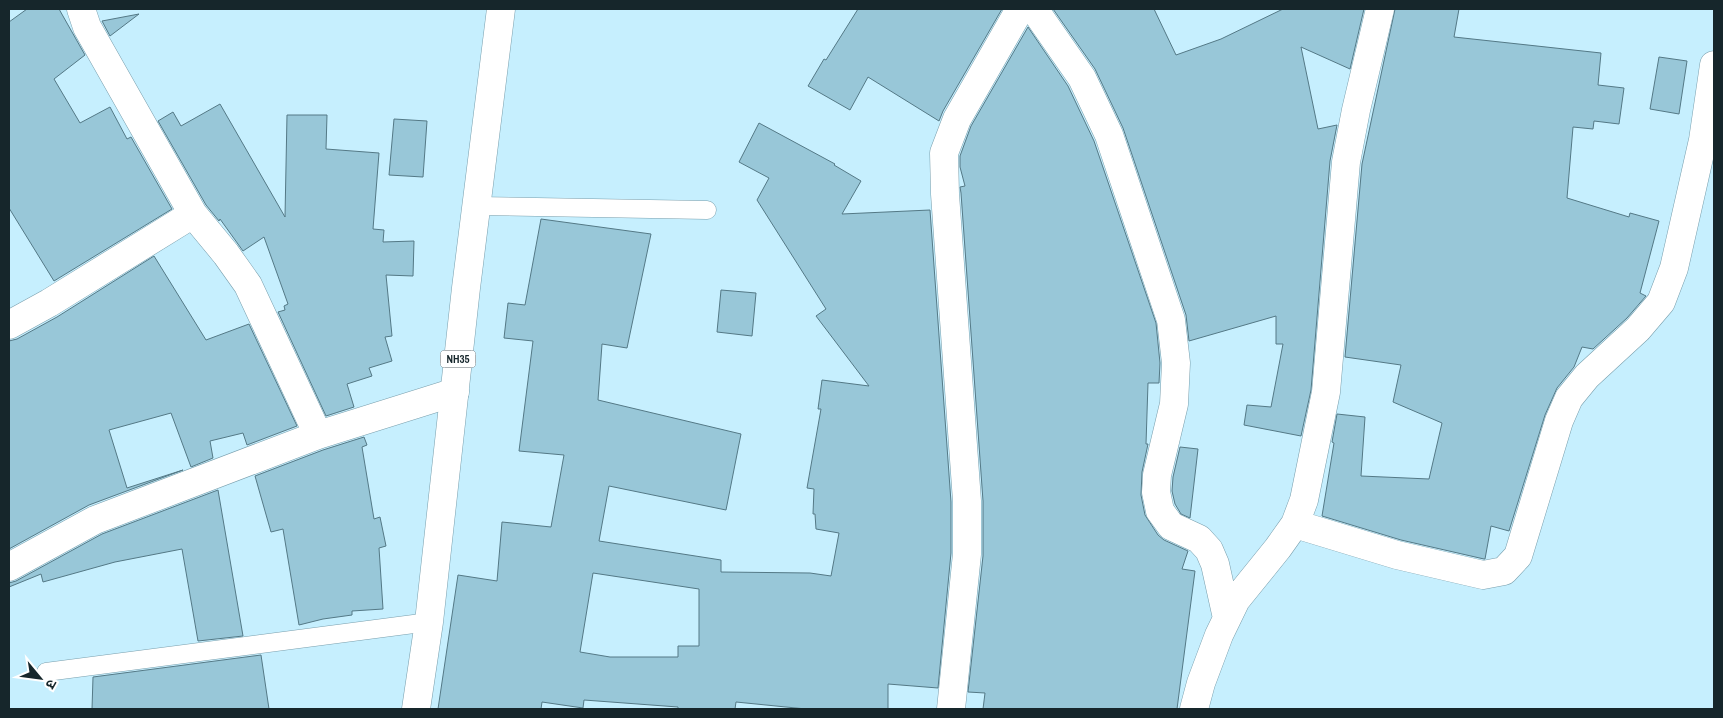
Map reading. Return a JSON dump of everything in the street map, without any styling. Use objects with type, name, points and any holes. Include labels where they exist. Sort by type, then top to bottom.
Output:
[{"type":"main road","points":[[81,9],[87,27],[193,214],[226,254],[248,285],[318,435]]},
{"type":"main road","name":"NH35","points":[[416,709],[429,622],[466,288],[501,9]]},
{"type":"main road","points":[[951,709],[968,554],[967,501],[945,194],[944,153],[958,119],[1020,9]]},
{"type":"main road","points":[[1034,9],[1082,78],[1109,135],[1172,320],[1176,363],[1174,404],[1157,475],[1156,492],[1160,511],[1171,526],[1199,539],[1209,550],[1215,564],[1227,618]]},
{"type":"main road","points":[[1194,709],[1218,635],[1236,600],[1295,524],[1304,500],[1326,392],[1346,162],[1356,110],[1380,9]]},
{"type":"main road","points":[[1295,524],[1397,555],[1483,575],[1504,571],[1518,556],[1558,421],[1569,398],[1587,376],[1638,329],[1660,302],[1674,268],[1703,140],[1714,65]]},
{"type":"main road","points":[[9,325],[49,303],[193,214]]},
{"type":"main road","points":[[9,566],[95,520],[318,435],[455,392]]},
{"type":"lane","points":[[476,206],[707,210]]},
{"type":"lane","points":[[46,672],[429,622]]},
{"type":"building","points":[[27,9],[59,9],[85,55],[54,79],[80,123],[110,107],[127,139],[131,137],[172,209],[54,281],[9,208],[9,22]]},
{"type":"building","points":[[858,9],[1002,9],[939,121],[868,77],[850,110],[808,86]]},
{"type":"building","points":[[1053,9],[1154,9],[1176,55],[1221,39],[1283,9],[1364,9],[1350,69],[1301,47],[1318,129],[1337,125],[1330,161],[1311,390],[1301,436],[1244,425],[1247,405],[1271,407],[1283,344],[1276,344],[1276,316],[1189,341],[1186,315],[1123,128],[1095,69]]},
{"type":"building","points":[[1395,9],[1459,9],[1454,37],[1601,53],[1598,85],[1624,88],[1619,124],[1594,121],[1593,129],[1573,127],[1567,198],[1629,217],[1630,213],[1659,221],[1640,293],[1646,296],[1627,318],[1593,349],[1582,347],[1574,367],[1557,388],[1545,415],[1509,531],[1491,526],[1485,559],[1401,540],[1322,516],[1337,414],[1365,417],[1361,476],[1429,479],[1442,423],[1393,402],[1401,365],[1345,357],[1362,164]]},
{"type":"building","points":[[139,14],[110,36],[102,21]]},
{"type":"building","points":[[1028,27],[1068,86],[1094,141],[1156,323],[1160,363],[1159,383],[1148,383],[1146,444],[1148,444],[1142,472],[1141,495],[1145,515],[1158,535],[1164,540],[1188,551],[1182,569],[1195,571],[1177,709],[983,709],[985,693],[968,692],[983,556],[983,501],[960,187],[965,186],[960,167],[960,156],[971,126]]},
{"type":"building","points":[[1659,57],[1687,61],[1679,114],[1650,109]]},
{"type":"building","points":[[220,104],[285,217],[287,115],[327,115],[326,149],[379,153],[373,229],[384,230],[383,242],[414,241],[413,276],[386,275],[392,336],[385,337],[392,361],[369,368],[372,376],[347,384],[354,407],[326,416],[278,312],[285,310],[284,306],[288,304],[264,237],[243,251],[220,219],[219,221],[206,205],[158,121],[173,112],[181,126]]},
{"type":"building","points":[[394,119],[427,121],[423,177],[389,175]]},
{"type":"building","points":[[759,123],[835,164],[861,181],[842,214],[930,210],[951,502],[951,553],[938,688],[888,684],[888,709],[806,709],[736,702],[735,709],[678,709],[678,707],[584,700],[583,708],[542,702],[541,709],[438,709],[458,575],[497,581],[502,522],[551,527],[564,455],[519,451],[533,341],[504,338],[508,303],[525,305],[541,219],[651,234],[627,348],[602,344],[598,400],[741,434],[726,510],[609,486],[599,541],[721,560],[721,572],[810,573],[831,576],[839,533],[816,529],[815,514],[813,514],[814,489],[807,488],[821,409],[818,409],[822,380],[869,386],[816,316],[826,309],[757,200],[769,178],[739,162]],"holes":[[[593,573],[699,589],[699,646],[678,646],[678,657],[610,657],[580,652]]]},
{"type":"building","points":[[154,256],[206,340],[249,324],[297,426],[247,445],[243,433],[210,441],[213,458],[191,467],[171,413],[109,430],[127,488],[183,470],[89,505],[9,549],[9,341],[17,339],[57,317]]},
{"type":"building","points":[[721,290],[756,293],[752,336],[717,332]]},
{"type":"building","points":[[364,437],[367,445],[362,447],[374,519],[380,517],[386,546],[379,548],[383,609],[352,611],[352,615],[299,625],[283,529],[271,532],[255,476],[323,450]]},
{"type":"building","points":[[1180,447],[1198,449],[1190,518],[1181,514],[1175,504],[1172,491],[1173,477]]},
{"type":"building","points":[[218,490],[243,636],[198,641],[182,549],[115,562],[43,582],[41,574],[9,587],[9,583],[102,534]]},
{"type":"building","points":[[261,655],[269,709],[92,709],[93,677]]}]
